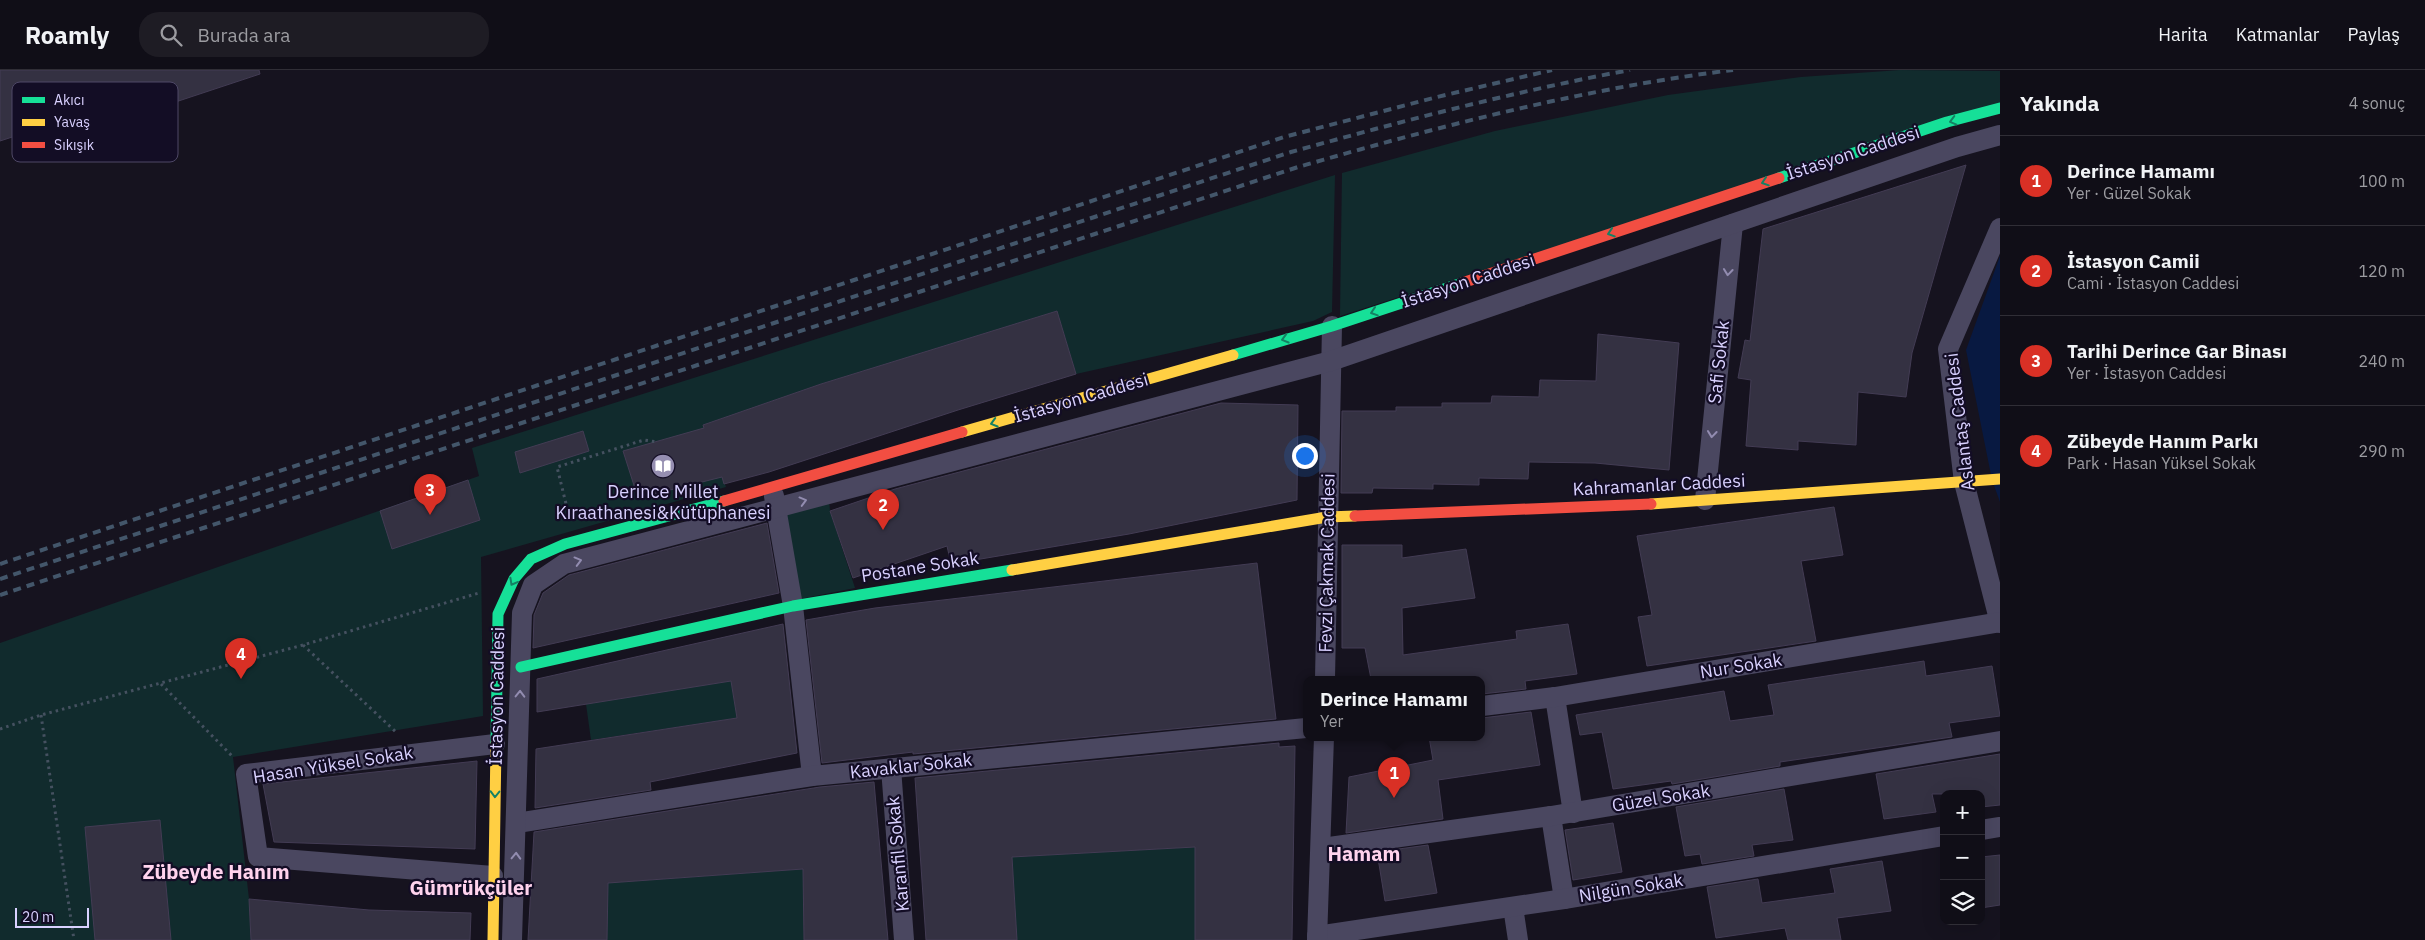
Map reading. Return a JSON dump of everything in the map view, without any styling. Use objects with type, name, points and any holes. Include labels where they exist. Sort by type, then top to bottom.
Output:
[{"type":"street","name":"İstasyon Caddesi","points":[[493,940],[498,614],[514,579],[531,559],[565,544],[773,487],[1332,326],[1947,122],[2000,108]]},
{"type":"street","name":"İstasyon Caddesi","points":[[512,940],[522,613],[533,585],[564,564],[1331,361],[1957,147],[2000,135]]},
{"type":"street","name":"Safi Sokak","points":[[1705,500],[1733,224]]},
{"type":"street","name":"Aslantaş Caddesi","points":[[2000,228],[1948,350],[1964,482],[2000,623]]},
{"type":"street","name":"Fevzi Çakmak Caddesi","points":[[1324,676],[1332,326]]},
{"type":"street","name":"Kahramanlar Caddesi","points":[[1327,517],[1705,500],[1996,479]]},
{"type":"street","points":[[773,487],[792,606],[812,776]]},
{"type":"street","name":"Postane Sokak","points":[[521,667],[792,606],[1327,517]]},
{"type":"street","name":"Nur Sokak","points":[[1485,706],[1555,697],[2000,623]]},
{"type":"street","points":[[1555,697],[1573,812]]},
{"type":"street","name":"Kavaklar Sokak","points":[[517,823],[812,776],[1303,728]]},
{"type":"street","points":[[1317,938],[1322,848],[1324,741]]},
{"type":"street","name":"Güzel Sokak","points":[[1322,848],[1551,816],[2000,741]]},
{"type":"street","name":"Hasan Yüksel Sokak","points":[[493,876],[258,857],[246,774],[414,752],[496,744]]},
{"type":"street","name":"Karanfil Sokak","points":[[891,768],[904,940]]},
{"type":"street","points":[[1551,816],[1564,899]]},
{"type":"street","points":[[1985,829],[2000,827]]},
{"type":"street","name":"Nilgün Sokak","points":[[1317,938],[1940,837]]},
{"type":"street","points":[[1512,907],[1518,940]]},
{"type":"path","points":[[570,522],[557,467],[644,440],[657,442]]},
{"type":"path","points":[[0,729],[41,715],[303,645],[481,593]]},
{"type":"path","points":[[303,645],[414,752]]},
{"type":"path","points":[[161,684],[233,757],[246,774]]},
{"type":"path","points":[[41,715],[74,940]]},
{"type":"green space","points":[[1900,70],[2000,71],[2000,104],[1340,316],[1342,173],[1495,131],[1668,95],[1801,77]]},
{"type":"green space","points":[[1335,175],[1332,312],[1313,321],[1076,374],[1057,311],[821,384],[703,425],[726,487],[481,557],[483,716],[233,757],[249,899],[251,940],[0,940],[0,643],[479,476],[472,448]]},
{"type":"green space","points":[[829,499],[830,511],[855,588],[795,600],[782,512]]},
{"type":"green space","points":[[731,681],[737,718],[591,740],[586,704]]},
{"type":"green space","points":[[1195,847],[1195,940],[1017,940],[1012,857]]},
{"type":"green space","points":[[803,869],[804,940],[607,940],[608,883]]},
{"type":"water","points":[[2000,256],[2000,502],[1992,480],[1966,350]]},
{"type":"building","points":[[0,70],[259,70],[260,74],[178,101],[178,82],[12,82],[12,137],[0,141]]},
{"type":"building","points":[[1966,165],[1912,353],[1906,397],[1858,392],[1856,445],[1798,441],[1798,450],[1746,446],[1751,380],[1738,378],[1745,340],[1750,341],[1763,229]]},
{"type":"building","points":[[1057,311],[1076,374],[958,410],[769,472],[724,484],[722,477],[638,498],[623,451],[704,428],[703,425],[821,384]]},
{"type":"building","points":[[1598,334],[1679,343],[1669,470],[1595,463],[1529,462],[1528,479],[1479,478],[1479,485],[1433,484],[1433,489],[1373,488],[1372,493],[1341,493],[1342,411],[1396,411],[1396,407],[1442,407],[1442,403],[1491,403],[1492,396],[1539,397],[1540,380],[1596,381]]},
{"type":"building","points":[[1221,403],[1298,405],[1297,500],[1129,534],[951,564],[947,546],[853,578],[830,511],[895,489]]},
{"type":"building","points":[[583,431],[589,451],[520,473],[515,452]]},
{"type":"building","points":[[468,480],[480,520],[392,549],[380,511]]},
{"type":"building","points":[[1834,507],[1843,555],[1801,561],[1816,641],[1647,666],[1638,617],[1652,615],[1637,536]]},
{"type":"building","points":[[767,523],[779,593],[533,648],[534,615],[543,593],[569,575]]},
{"type":"building","points":[[1342,545],[1402,545],[1402,558],[1466,549],[1475,598],[1402,608],[1403,655],[1517,639],[1516,631],[1568,624],[1577,674],[1525,681],[1526,689],[1485,694],[1485,676],[1370,676],[1365,648],[1342,648]]},
{"type":"building","points":[[1257,563],[1276,719],[913,754],[913,752],[822,763],[806,620],[875,608]]},
{"type":"building","points":[[783,624],[797,753],[650,782],[651,790],[535,808],[536,749],[737,718],[731,681],[537,712],[537,679]]},
{"type":"building","points":[[1924,661],[1926,676],[1992,666],[2000,716],[1949,723],[1952,737],[1780,762],[1780,766],[1672,784],[1671,781],[1613,789],[1602,732],[1580,735],[1576,715],[1724,691],[1730,721],[1774,715],[1768,685]]},
{"type":"building","points":[[1531,712],[1540,765],[1438,780],[1443,819],[1346,833],[1349,777],[1433,760],[1430,741],[1485,741],[1485,718]]},
{"type":"building","points":[[1279,743],[1279,747],[1295,746],[1292,940],[1195,940],[1195,847],[1012,857],[1017,940],[926,940],[915,778]]},
{"type":"building","points":[[2000,754],[2000,805],[1985,807],[1985,790],[1940,790],[1940,794],[1932,794],[1936,812],[1884,819],[1876,774]]},
{"type":"building","points":[[477,761],[475,849],[274,842],[263,784]]},
{"type":"building","points":[[874,782],[888,940],[804,940],[803,869],[608,883],[607,940],[528,940],[534,832],[820,787]]},
{"type":"building","points":[[1784,789],[1793,840],[1752,845],[1754,856],[1702,864],[1700,854],[1685,856],[1676,807]]},
{"type":"building","points":[[160,820],[171,940],[95,940],[85,827]]},
{"type":"building","points":[[1613,823],[1622,872],[1573,880],[1565,830]]},
{"type":"building","points":[[1428,845],[1437,893],[1385,901],[1377,852]]},
{"type":"building","points":[[2000,855],[2000,905],[1985,907],[1985,880],[1985,857]]},
{"type":"building","points":[[1882,861],[1891,911],[1837,918],[1841,940],[1788,940],[1785,928],[1716,938],[1707,887],[1758,879],[1762,903],[1835,893],[1830,869]]},
{"type":"building","points":[[249,899],[369,910],[471,913],[470,940],[251,940]]},
{"type":"railway","points":[[0,564],[1284,137],[1437,97],[1552,70]]},
{"type":"railway","points":[[0,579],[1291,152],[1460,107],[1630,70]]},
{"type":"railway","points":[[0,595],[1298,167],[1405,137],[1514,110],[1623,87],[1733,70]]},
{"type":"traffic: fast","points":[[1779,178],[1947,122],[2000,108]]},
{"type":"traffic: fast","points":[[1233,355],[1332,326],[1462,283]]},
{"type":"traffic: fast","points":[[496,744],[498,614],[514,579],[531,559],[565,544],[724,501]]},
{"type":"traffic: fast","points":[[521,667],[793,606],[1012,570]]},
{"type":"traffic: slow","points":[[962,432],[1233,355]]},
{"type":"traffic: slow","points":[[1651,504],[2000,479]]},
{"type":"traffic: slow","points":[[1012,570],[1327,517],[1355,516]]},
{"type":"traffic: slow","points":[[493,940],[496,744]]},
{"type":"traffic: jam","points":[[1462,283],[1779,178]]},
{"type":"traffic: jam","points":[[724,501],[962,432]]},
{"type":"traffic: jam","points":[[1355,516],[1651,504]]},
{"type":"place","name":"Derince Millet Kıraathanesi&Kütüphanesi","points":[[663,466]]},
{"type":"place","name":"Tarihi Derince Gar Binası","points":[[430,515]]},
{"type":"place","name":"İstasyon Camii","points":[[883,530]]},
{"type":"place","name":"Zübeyde Hanım Parkı","points":[[241,679]]},
{"type":"place","name":"Derince Hamamı","points":[[1394,798]]},
{"type":"district","name":"Hamam","points":[[1364,854]]},
{"type":"district","name":"Zübeyde Hanım","points":[[216,872]]},
{"type":"district","name":"Gümrükçüler","points":[[471,888]]}]
